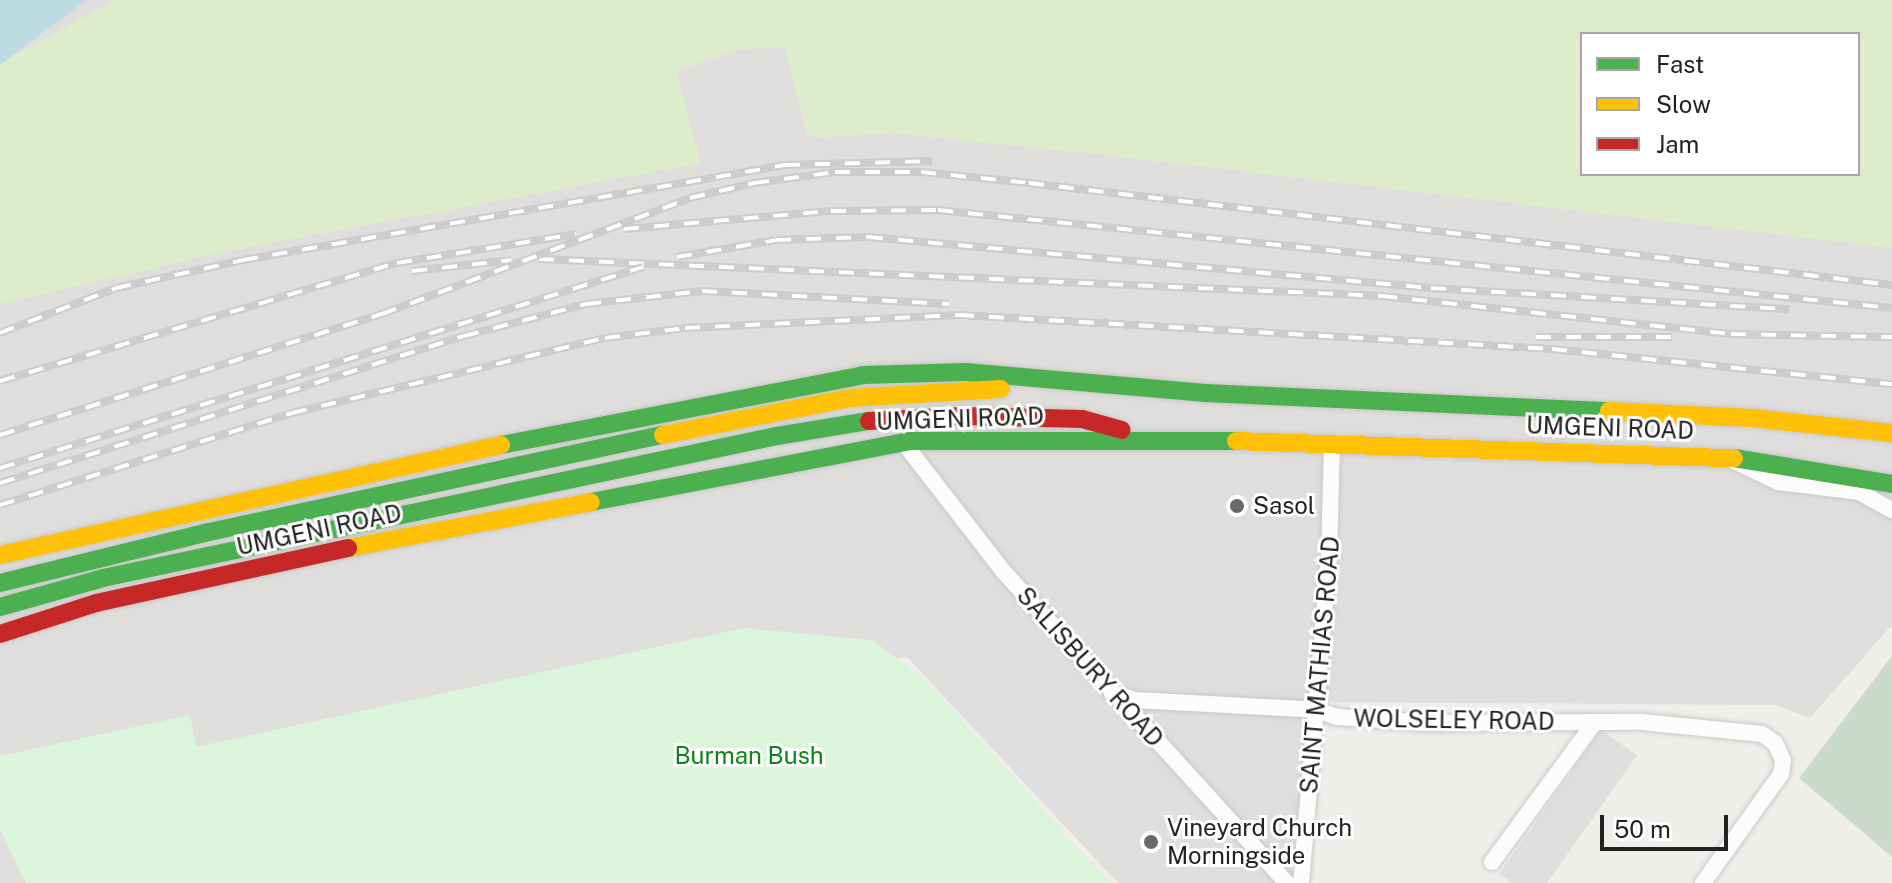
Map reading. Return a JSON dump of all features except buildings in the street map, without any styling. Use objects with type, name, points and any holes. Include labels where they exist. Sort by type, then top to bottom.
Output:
[{"type":"main road","name":"UMGENI ROAD","points":[[0,555],[806,382],[966,372],[1105,387],[1752,418],[1892,433]]},
{"type":"main road","points":[[0,583],[330,506],[850,398],[1105,387]]},
{"type":"main road","points":[[0,607],[103,578],[326,530],[731,444],[872,421],[962,416],[1082,419],[1138,438]]},
{"type":"main road","name":"UMGENI ROAD","points":[[0,634],[96,603],[322,553],[903,442],[1138,438],[1729,458],[1892,484]]},
{"type":"street","name":"SALISBURY ROAD","points":[[903,442],[1003,571],[1287,883]]},
{"type":"street","name":"SAINT MATHIAS ROAD","points":[[1301,883],[1317,710],[1332,446]]},
{"type":"street","points":[[1729,458],[1778,482],[1859,492],[1892,510]]},
{"type":"street","name":"WOLSELEY ROAD","points":[[1112,693],[1135,700],[1317,710],[1337,717],[1427,723],[1594,723],[1740,728],[1775,743],[1783,760],[1765,799],[1703,883]]},
{"type":"street","points":[[1492,862],[1594,723]]},
{"type":"shaded area","points":[[0,0],[1892,0],[1892,625],[1810,718],[1777,705],[1312,702],[1290,883],[1118,883],[907,657],[826,672],[232,883],[0,883]]},
{"type":"shaded area","points":[[1601,730],[1637,755],[1547,883],[1512,883],[1499,874]]},
{"type":"green space","points":[[115,0],[1892,0],[1892,248],[892,133],[814,138],[807,134],[784,47],[738,50],[676,71],[701,163],[233,250],[0,304],[0,63]]},
{"type":"green space","name":"Burman Bush","points":[[744,628],[872,640],[924,678],[1110,883],[26,883],[0,830],[0,756],[190,715],[196,747]]},
{"type":"green space","points":[[1892,656],[1892,857],[1799,778]]},
{"type":"water","points":[[0,0],[87,0],[0,65]]},
{"type":"railway","points":[[0,333],[116,288],[243,260],[785,165],[932,161]]},
{"type":"railway","points":[[0,435],[382,314],[690,198],[754,183],[835,172],[921,172],[1029,183],[1892,285]]},
{"type":"railway","points":[[624,229],[831,211],[938,210],[1892,308]]},
{"type":"railway","points":[[0,381],[397,263],[576,234]]},
{"type":"railway","points":[[677,257],[776,240],[868,237],[1431,288],[1789,309]]},
{"type":"railway","points":[[539,259],[1382,296],[1731,334],[1892,337]]},
{"type":"railway","points":[[412,271],[511,260]]},
{"type":"railway","points":[[0,468],[643,267]]},
{"type":"railway","points":[[0,483],[464,336],[586,304],[702,291],[949,304]]},
{"type":"railway","points":[[0,505],[292,413],[605,338],[685,328],[959,315],[1552,349],[1892,384]]},
{"type":"railway","points":[[1536,337],[1672,337]]},
{"type":"traffic: fast","points":[[501,445],[863,375],[966,372],[1205,393],[1609,411]]},
{"type":"traffic: fast","points":[[0,607],[103,578],[777,436],[869,421]]},
{"type":"traffic: fast","points":[[0,583],[209,532],[663,435]]},
{"type":"traffic: fast","points":[[591,502],[911,441],[1236,441]]},
{"type":"traffic: fast","points":[[1734,458],[1892,484]]},
{"type":"traffic: slow","points":[[663,435],[850,398],[1001,389]]},
{"type":"traffic: slow","points":[[1609,411],[1752,418],[1892,433]]},
{"type":"traffic: slow","points":[[1236,441],[1734,458]]},
{"type":"traffic: slow","points":[[0,555],[501,445]]},
{"type":"traffic: slow","points":[[348,548],[591,502]]},
{"type":"traffic: jam","points":[[869,421],[962,416],[1082,419],[1122,430]]},
{"type":"traffic: jam","points":[[0,634],[96,603],[348,548]]},
{"type":"place","name":"Sasol","points":[[1237,506]]},
{"type":"place","name":"Vineyard Church Morningside","points":[[1151,842]]}]
